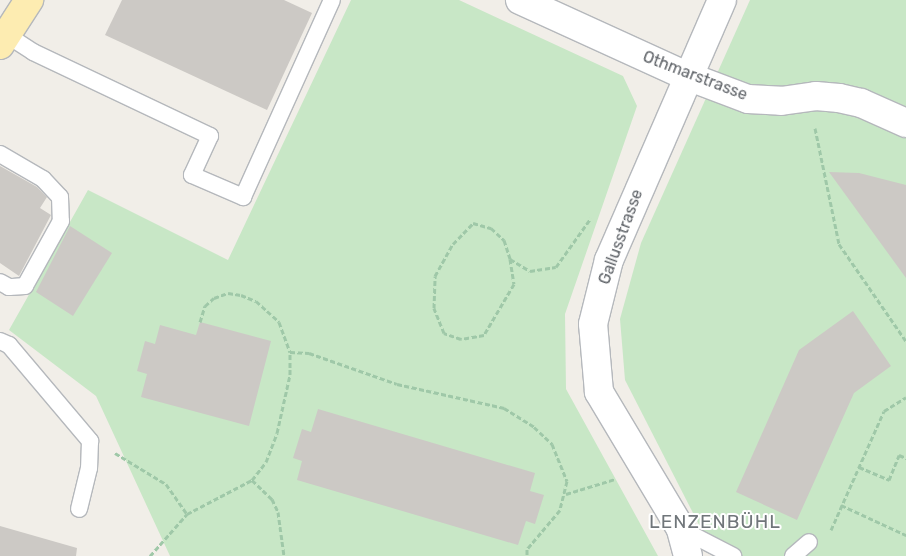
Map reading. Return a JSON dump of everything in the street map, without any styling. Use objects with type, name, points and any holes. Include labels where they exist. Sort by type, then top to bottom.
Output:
[{"type":"main road","points":[[3,40],[29,0]]},
{"type":"street","name":"Othmarstrasse","points":[[520,0],[687,76],[748,99],[781,102],[816,96],[839,98],[861,103],[906,123]]},
{"type":"street","name":"Gallusstrasse","points":[[688,556],[682,529],[599,392],[593,324],[609,260],[687,76],[722,0]]},
{"type":"lane","points":[[3,40],[33,52],[210,136],[192,175],[243,197],[332,0]]},
{"type":"lane","points":[[0,154],[43,179],[60,197],[61,221],[26,286],[9,287],[0,282]]},
{"type":"lane","points":[[0,341],[9,345],[90,441],[89,468],[78,509]]},
{"type":"lane","points":[[682,529],[733,556]]},
{"type":"lane","points":[[793,556],[809,542]]},
{"type":"path","points":[[781,102],[815,128],[839,244],[906,341]]},
{"type":"path","points":[[510,259],[514,284],[484,335],[460,339],[444,334],[434,308],[434,276],[453,244],[472,223],[491,228],[504,240],[510,259],[530,271],[556,266],[599,207],[627,218]]},
{"type":"path","points":[[150,556],[187,514],[252,480],[266,462],[277,433],[290,375],[290,352],[279,322],[256,301],[241,295],[228,293],[214,298],[206,306],[200,322]]},
{"type":"path","points":[[290,352],[309,353],[396,384],[489,403],[511,412],[534,427],[552,444],[563,466],[566,494],[560,510],[527,549],[527,556]]},
{"type":"path","points":[[829,533],[884,411],[906,398]]},
{"type":"path","points":[[90,441],[137,463],[166,484],[187,514]]},
{"type":"path","points":[[859,467],[889,480],[899,455],[906,458]]},
{"type":"path","points":[[566,494],[614,481],[637,456]]},
{"type":"path","points":[[252,480],[272,499],[278,512],[284,556]]},
{"type":"path","points":[[842,505],[906,535]]},
{"type":"green space","points":[[351,0],[459,0],[623,76],[637,106],[565,314],[566,389],[658,556],[170,556],[96,396],[9,330],[88,190],[228,260]]},
{"type":"green space","points":[[750,0],[906,0],[906,556],[715,556],[625,380],[620,319],[641,243]]},
{"type":"building","points":[[122,0],[284,0],[312,13],[267,110],[105,35]]},
{"type":"building","points":[[0,166],[37,187],[47,197],[40,208],[51,215],[19,276],[0,263]]},
{"type":"building","points":[[829,172],[859,173],[906,185],[906,278]]},
{"type":"building","points":[[70,226],[112,253],[73,316],[36,292]]},
{"type":"building","points":[[853,311],[891,366],[854,393],[797,520],[736,492],[799,350]]},
{"type":"building","points":[[200,322],[271,341],[249,426],[141,397],[147,374],[137,371],[145,341],[155,344],[160,325],[196,335]]},
{"type":"building","points":[[318,409],[535,473],[530,491],[544,495],[535,524],[526,521],[518,545],[297,480],[302,461],[293,458],[302,429],[311,432]]},
{"type":"building","points":[[0,526],[77,548],[76,556],[0,556]]},
{"type":"district","name":"LENZENBÜHL","points":[[715,522]]}]
